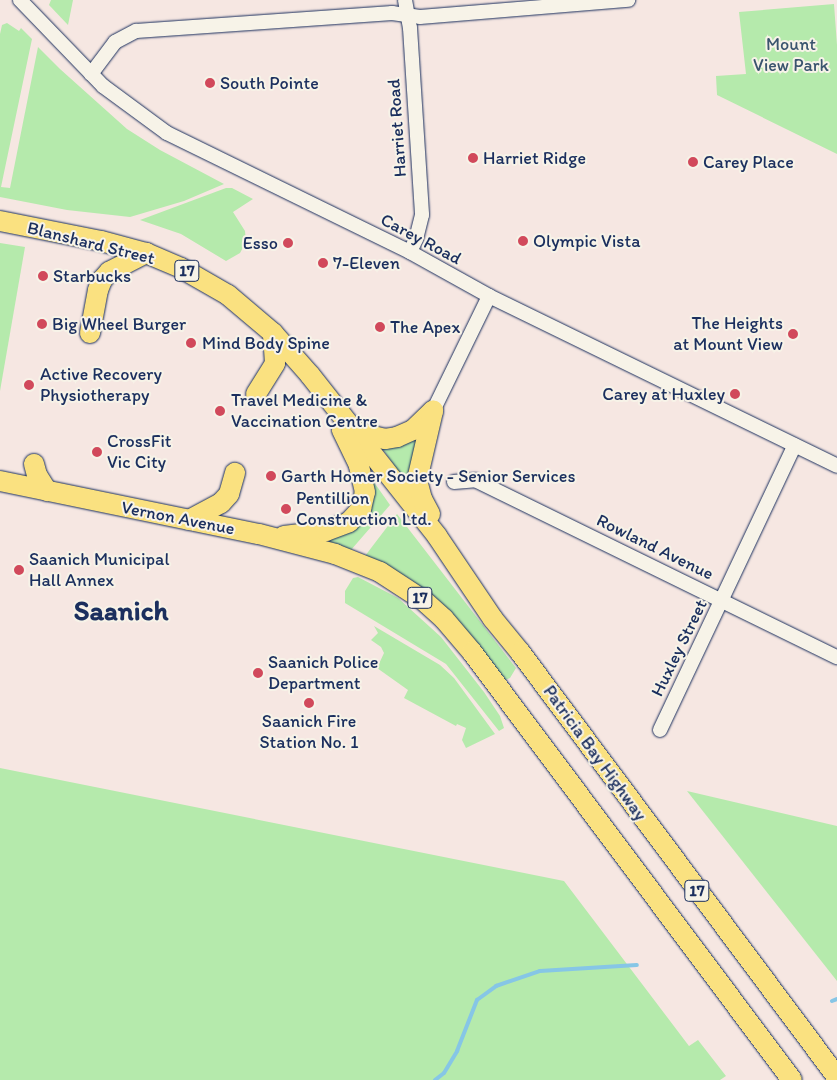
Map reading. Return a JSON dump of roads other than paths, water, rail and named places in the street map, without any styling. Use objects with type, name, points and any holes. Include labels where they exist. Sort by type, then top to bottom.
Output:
[{"type":"highway","name":"Blanshard Street","points":[[0,221],[101,241],[146,253],[182,268],[228,294],[273,333],[296,358],[352,431]]},
{"type":"highway","points":[[90,333],[98,290],[102,280],[109,272],[146,253]]},
{"type":"highway","points":[[256,394],[274,363],[273,333]]},
{"type":"highway","points":[[272,537],[326,531],[349,522],[361,510],[365,492],[359,465],[329,401]]},
{"type":"highway","points":[[352,431],[385,439],[397,437],[413,430],[433,411]]},
{"type":"highway","points":[[433,411],[417,480],[422,499],[493,619]]},
{"type":"highway","name":"Patricia Bay Highway","points":[[352,431],[437,536],[493,619],[520,652],[837,1077]]},
{"type":"highway","points":[[34,464],[37,475],[47,491]]},
{"type":"highway","points":[[189,520],[221,503],[229,494],[235,473]]},
{"type":"highway","name":"Vernon Avenue","points":[[0,481],[272,537],[355,560],[399,583],[423,600],[444,619],[472,652],[792,1080]]},
{"type":"street","name":"Carey Road","points":[[20,0],[91,74],[117,98],[167,133],[410,252],[489,296],[837,466]]},
{"type":"street","points":[[91,74],[115,42],[136,31],[382,13],[406,7],[420,17],[628,0]]},
{"type":"street","name":"Harriet Road","points":[[406,7],[410,28],[422,215],[416,239],[410,252]]},
{"type":"street","points":[[433,411],[489,296]]},
{"type":"street","name":"Huxley Street","points":[[660,730],[723,601],[795,445]]},
{"type":"street","name":"Rowland Avenue","points":[[454,482],[475,480],[837,657]]},
{"type":"waterway","points":[[435,1080],[444,1073],[457,1051],[477,1000],[496,986],[540,971],[637,965]]},
{"type":"waterway","points":[[832,1001],[837,999]]},
{"type":"place","name":"South Pointe","points":[[210,83]]},
{"type":"place","name":"Harriet Ridge","points":[[473,158]]},
{"type":"place","name":"Carey Place","points":[[693,162]]},
{"type":"place","name":"Olympic Vista","points":[[523,241]]},
{"type":"place","name":"Esso","points":[[288,243]]},
{"type":"place","name":"7-Eleven","points":[[323,263]]},
{"type":"place","name":"Starbucks","points":[[43,276]]},
{"type":"place","name":"Big Wheel Burger","points":[[42,324]]},
{"type":"place","name":"The Apex","points":[[380,327]]},
{"type":"place","name":"The Heights at Mount View","points":[[793,334]]},
{"type":"place","name":"Mind Body Spine","points":[[191,343]]},
{"type":"place","name":"Active Recovery Physiotherapy","points":[[29,385]]},
{"type":"place","name":"Carey at Huxley","points":[[735,394]]},
{"type":"place","name":"Travel Medicine & Vaccination Centre","points":[[220,411]]},
{"type":"place","name":"CrossFit Vic City","points":[[97,452]]},
{"type":"place","name":"Garth Homer Society - Senior Services","points":[[271,476]]},
{"type":"place","name":"Pentillion Construction Ltd.","points":[[286,509]]},
{"type":"place","name":"Saanich Municipal Hall Annex","points":[[19,570]]},
{"type":"place","name":"Saanich Police Department","points":[[258,673]]},
{"type":"place","name":"Saanich Fire Station No. 1","points":[[309,703]]},
{"type":"district","name":"Saanich","points":[[121,610]]},
{"type":"park label","name":"Mount View Park","points":[[791,55]]}]
